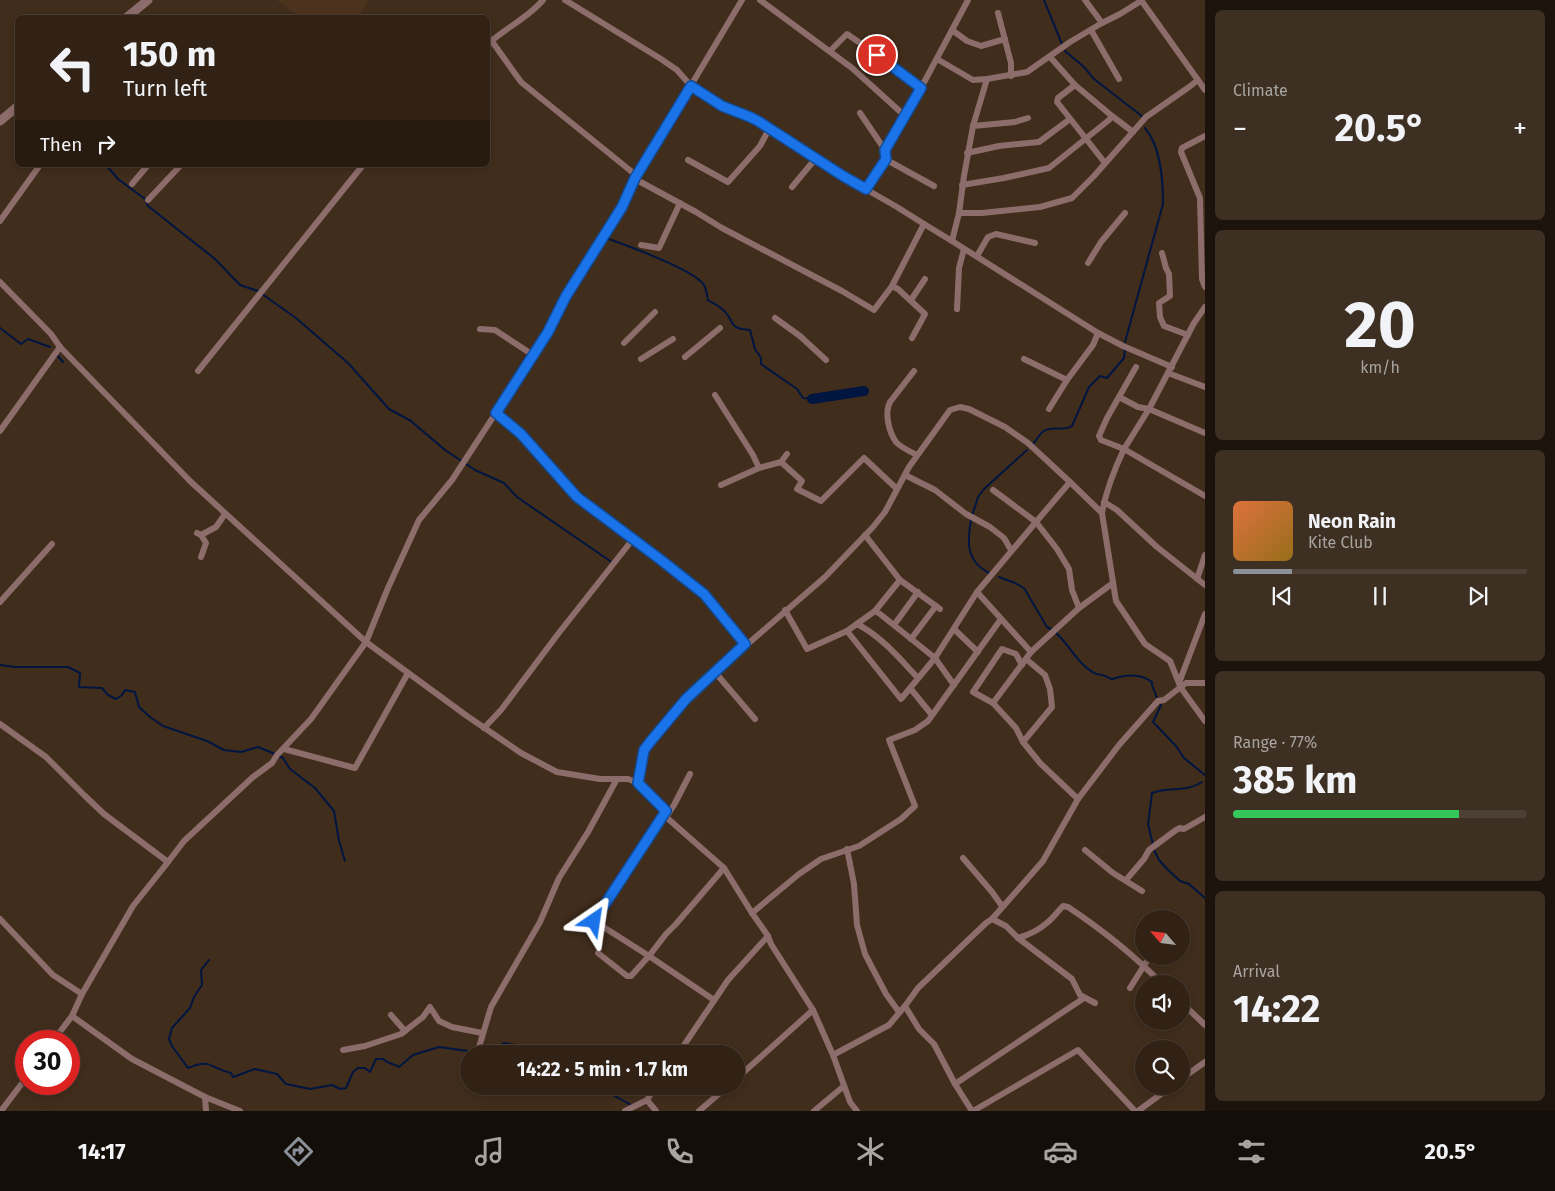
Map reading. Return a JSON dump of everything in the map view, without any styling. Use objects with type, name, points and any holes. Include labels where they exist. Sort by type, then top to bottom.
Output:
[{"type":"street","points":[[130,15],[148,0]]},
{"type":"street","points":[[490,41],[538,6],[543,0]]},
{"type":"street","points":[[565,0],[661,59],[677,70],[691,86],[722,106],[750,117],[769,128],[843,176],[977,256],[1098,333],[1123,346],[1172,366]]},
{"type":"street","points":[[61,1030],[72,1016],[82,994],[133,906],[184,841],[253,777],[272,764],[277,755],[311,719],[366,642],[419,520],[452,480],[548,332],[566,296],[622,207],[636,177],[742,0]]},
{"type":"street","points":[[760,0],[852,68],[905,116]]},
{"type":"street","points":[[885,150],[968,0]]},
{"type":"street","points":[[1085,0],[1102,23]]},
{"type":"street","points":[[937,59],[973,80],[987,80],[1027,72],[1070,42],[1141,0],[1205,90]]},
{"type":"street","points":[[998,14],[1011,62],[1011,76]]},
{"type":"street","points":[[952,30],[967,40],[981,46],[1005,39]]},
{"type":"street","points":[[1092,30],[1119,79]]},
{"type":"street","points":[[830,51],[847,34],[921,88]]},
{"type":"street","points":[[490,43],[521,82],[636,177],[722,228],[834,286],[874,310],[892,286],[924,224]]},
{"type":"street","points":[[1050,57],[1075,85],[1133,132]]},
{"type":"street","points":[[952,241],[959,213],[972,126],[987,80]]},
{"type":"street","points":[[959,213],[982,213],[1040,207],[1072,198],[1146,117],[1198,80]]},
{"type":"street","points":[[1075,85],[1058,98],[1057,102],[1105,163]]},
{"type":"street","points":[[0,122],[15,109]]},
{"type":"street","points":[[860,113],[885,150],[886,159],[866,189]]},
{"type":"street","points":[[962,185],[1049,168],[1112,116]]},
{"type":"street","points":[[972,126],[1015,122],[1028,118]]},
{"type":"street","points":[[967,153],[999,146],[1039,142],[1070,119]]},
{"type":"street","points":[[688,160],[728,182],[760,146],[769,128]]},
{"type":"street","points":[[1205,136],[1182,148],[1181,152],[1200,198],[1202,279],[1205,286]]},
{"type":"street","points":[[792,187],[816,158]]},
{"type":"street","points":[[886,159],[934,186]]},
{"type":"street","points":[[0,221],[39,167]]},
{"type":"street","points":[[132,184],[146,167]]},
{"type":"street","points":[[148,200],[179,167]]},
{"type":"street","points":[[198,371],[361,167]]},
{"type":"street","points":[[641,245],[659,248],[680,203]]},
{"type":"street","points":[[1088,263],[1101,242],[1125,213]]},
{"type":"street","points":[[977,256],[988,237],[996,234],[1035,244]]},
{"type":"street","points":[[957,309],[959,268],[964,249]]},
{"type":"street","points":[[1162,253],[1169,274],[1170,296],[1159,303],[1160,317],[1164,326],[1188,335]]},
{"type":"street","points":[[911,300],[925,279]]},
{"type":"street","points":[[0,282],[190,481],[366,642],[484,728],[521,753],[556,772],[600,779],[628,780],[638,783],[666,814],[724,868],[813,1010],[833,1055],[850,1102],[857,1111]]},
{"type":"street","points":[[892,286],[911,300],[925,314],[912,338]]},
{"type":"street","points":[[1205,307],[1188,335],[1150,409],[1124,449],[1112,475],[1102,513],[1116,601],[1145,644],[1170,661],[1180,685],[1205,720]]},
{"type":"street","points":[[624,343],[655,312]]},
{"type":"street","points":[[775,318],[800,336],[826,360]]},
{"type":"street","points":[[685,357],[720,328]]},
{"type":"street","points":[[480,329],[495,330],[533,355]]},
{"type":"street","points":[[1048,409],[1093,345],[1098,333]]},
{"type":"street","points":[[641,359],[673,339]]},
{"type":"street","points":[[0,430],[60,347]]},
{"type":"street","points":[[1024,360],[1067,380]]},
{"type":"street","points":[[1136,367],[1099,436],[1101,440],[1124,449],[1205,496]]},
{"type":"street","points":[[914,371],[890,402],[887,414],[897,443],[917,456]]},
{"type":"street","points":[[1168,373],[1205,387]]},
{"type":"street","points":[[715,395],[754,455],[759,468]]},
{"type":"street","points":[[1120,397],[1138,407],[1150,409],[1205,433]]},
{"type":"street","points":[[638,783],[644,750],[686,699],[745,644],[750,642],[785,610],[825,578],[865,535],[885,512],[917,456],[950,410],[960,407],[978,412],[1005,427],[1028,443],[1102,513]]},
{"type":"street","points":[[496,413],[521,434],[577,497],[704,594],[745,644]]},
{"type":"street","points":[[721,485],[759,468],[781,462],[787,454]]},
{"type":"street","points":[[781,462],[802,482],[797,490],[821,501],[864,458],[897,489]]},
{"type":"street","points":[[905,475],[935,490],[966,514],[990,526],[1004,538],[1011,550]]},
{"type":"street","points":[[847,631],[901,699],[935,658],[977,592],[1070,482]]},
{"type":"street","points":[[993,490],[1036,522],[1057,549],[1068,569],[1072,590],[1079,608]]},
{"type":"street","points":[[1104,502],[1117,510],[1157,547],[1205,585]]},
{"type":"street","points":[[201,556],[206,543],[199,534],[216,528],[225,514]]},
{"type":"street","points":[[865,535],[900,580],[938,607],[911,639]]},
{"type":"street","points":[[484,728],[501,710],[633,539]]},
{"type":"street","points":[[0,602],[52,544]]},
{"type":"street","points":[[1197,579],[1205,555]]},
{"type":"street","points":[[785,610],[807,649],[847,631],[857,624],[874,611],[900,580]]},
{"type":"street","points":[[993,703],[1031,652],[1079,608],[1112,583]]},
{"type":"street","points":[[894,625],[918,592]]},
{"type":"street","points":[[977,592],[1031,652]]},
{"type":"street","points":[[874,611],[935,658],[954,685]]},
{"type":"street","points":[[1180,685],[1205,614]]},
{"type":"street","points":[[752,913],[799,874],[821,859],[859,846],[901,819],[915,806],[889,740],[915,730],[928,721],[1001,619]]},
{"type":"street","points":[[857,624],[875,635],[918,678]]},
{"type":"street","points":[[954,629],[978,652]]},
{"type":"street","points":[[1022,665],[1016,654],[1002,649],[973,692],[993,703],[1016,728],[1023,742],[1040,762],[1078,799]]},
{"type":"street","points":[[1023,742],[1052,707],[1050,689],[1045,675],[1026,659]]},
{"type":"street","points":[[714,671],[755,720]]},
{"type":"street","points":[[284,749],[355,768],[408,672]]},
{"type":"street","points":[[833,1055],[888,1025],[918,988],[992,919],[1043,861],[1078,799],[1119,745],[1158,701],[1164,700],[1180,685],[1186,683],[1205,683]]},
{"type":"street","points":[[910,688],[932,715]]},
{"type":"street","points":[[0,724],[46,757],[104,814],[168,862]]},
{"type":"street","points":[[690,774],[674,805],[594,919],[595,922],[714,1000]]},
{"type":"street","points":[[479,1045],[491,1007],[540,922],[559,878],[588,832],[617,779]]},
{"type":"street","points":[[1126,880],[1144,859],[1149,850],[1176,830],[1184,829],[1205,817]]},
{"type":"street","points":[[847,849],[854,884],[856,925],[865,954],[886,994],[899,1012]]},
{"type":"street","points":[[1085,850],[1113,873],[1142,891]]},
{"type":"street","points":[[963,858],[1002,906]]},
{"type":"street","points":[[598,952],[627,976],[631,976],[724,868]]},
{"type":"street","points":[[1018,938],[1031,933],[1050,921],[1063,906],[1068,907],[1090,922],[1153,975]]},
{"type":"street","points":[[992,919],[1006,926],[1018,938],[1072,979],[1080,995],[1094,1003]]},
{"type":"street","points":[[0,920],[53,975],[82,994]]},
{"type":"street","points":[[684,1045],[728,980],[768,936]]},
{"type":"street","points":[[1130,988],[1145,967]]},
{"type":"street","points":[[954,1084],[1084,998]]},
{"type":"street","points":[[905,1006],[919,1029],[934,1044],[954,1084],[972,1111],[1078,1050],[1137,1111],[1159,1095]]},
{"type":"street","points":[[343,1050],[365,1046],[402,1034],[423,1016],[430,1007],[439,1021],[452,1027],[482,1033]]},
{"type":"street","points":[[745,1071],[813,1010]]},
{"type":"street","points":[[1190,1011],[1205,1025]]},
{"type":"street","points":[[72,1016],[132,1059],[205,1097],[240,1111]]},
{"type":"street","points":[[391,1016],[405,1031]]},
{"type":"street","points":[[1190,1073],[1205,1062]]},
{"type":"street","points":[[814,1111],[844,1086]]},
{"type":"street","points":[[1,1111],[15,1093]]},
{"type":"street","points":[[625,1111],[647,1100],[650,1095]]},
{"type":"street","points":[[699,1111],[718,1095]]},
{"type":"street","points":[[205,1097],[206,1111]]},
{"type":"street","points":[[647,1100],[656,1111]]},
{"type":"shaded area","points":[[277,0],[368,0],[360,15],[299,15]]},
{"type":"waterway","points":[[1044,0],[1062,44]]},
{"type":"waterway","points":[[1065,51],[1084,67],[1094,79],[1143,117]]},
{"type":"waterway","points":[[1125,342],[1163,204],[1162,174],[1158,154],[1155,144],[1145,128]]},
{"type":"waterway","points":[[108,167],[118,179],[145,199],[148,206],[215,259],[240,285],[258,291]]},
{"type":"waterway","points":[[606,238],[674,265],[698,279],[704,285],[708,300],[719,306],[734,326],[750,330],[755,349],[761,358],[761,364],[797,389],[803,398],[812,399]]},
{"type":"waterway","points":[[262,294],[296,318],[349,364],[389,409],[411,421],[445,450],[475,470],[504,483],[517,497],[613,563]]},
{"type":"waterway","points":[[0,328],[21,344],[28,339],[50,347]]},
{"type":"waterway","points":[[1033,444],[1047,429],[1069,428],[1072,426],[1089,387],[1100,376],[1107,378],[1124,358],[1125,350]]},
{"type":"waterway","points":[[57,355],[63,362]]},
{"type":"waterway","points":[[812,399],[864,391]]},
{"type":"waterway","points":[[972,516],[978,497],[984,489],[1027,450]]},
{"type":"waterway","points":[[971,520],[969,544],[972,557],[981,568],[989,573]]},
{"type":"waterway","points":[[999,577],[1024,588],[1047,627],[1060,637],[1087,669],[1095,674],[1104,675],[1111,679],[1140,676],[1152,682],[1157,698]]},
{"type":"waterway","points":[[0,665],[15,667],[68,667],[80,673],[79,687],[102,688],[108,695],[116,699],[125,690],[135,692],[139,707],[163,726],[207,741],[224,750],[241,752],[258,747],[275,754]]},
{"type":"waterway","points":[[1161,705],[1153,722],[1176,746],[1184,758],[1205,775]]},
{"type":"waterway","points":[[279,756],[283,758],[290,769],[315,788],[334,811],[339,841],[345,861]]},
{"type":"waterway","points":[[1153,845],[1148,824],[1152,793],[1190,787],[1202,782]]},
{"type":"waterway","points":[[1154,850],[1159,860],[1167,869],[1180,881],[1189,884],[1205,898]]},
{"type":"waterway","points":[[209,960],[201,970],[202,985],[194,997],[190,1008],[172,1028],[169,1039],[188,1068],[207,1064],[231,1073],[233,1077],[255,1069],[277,1074],[286,1084],[310,1089],[332,1085],[340,1089],[346,1088],[353,1072],[358,1068],[365,1068],[370,1072],[376,1059],[383,1059],[399,1067],[413,1055],[439,1047],[460,1050]]},
{"type":"waterway","points":[[501,1045],[504,1043],[515,1045]]},
{"type":"waterway","points":[[613,1095],[631,1105]]},
{"type":"route","points":[[594,921],[666,811],[638,783],[644,750],[686,699],[745,644],[704,594],[577,497],[521,434],[496,413],[548,332],[566,296],[622,207],[635,178],[691,86],[722,106],[758,121],[866,189],[886,159],[885,150],[921,88],[877,55]]}]
